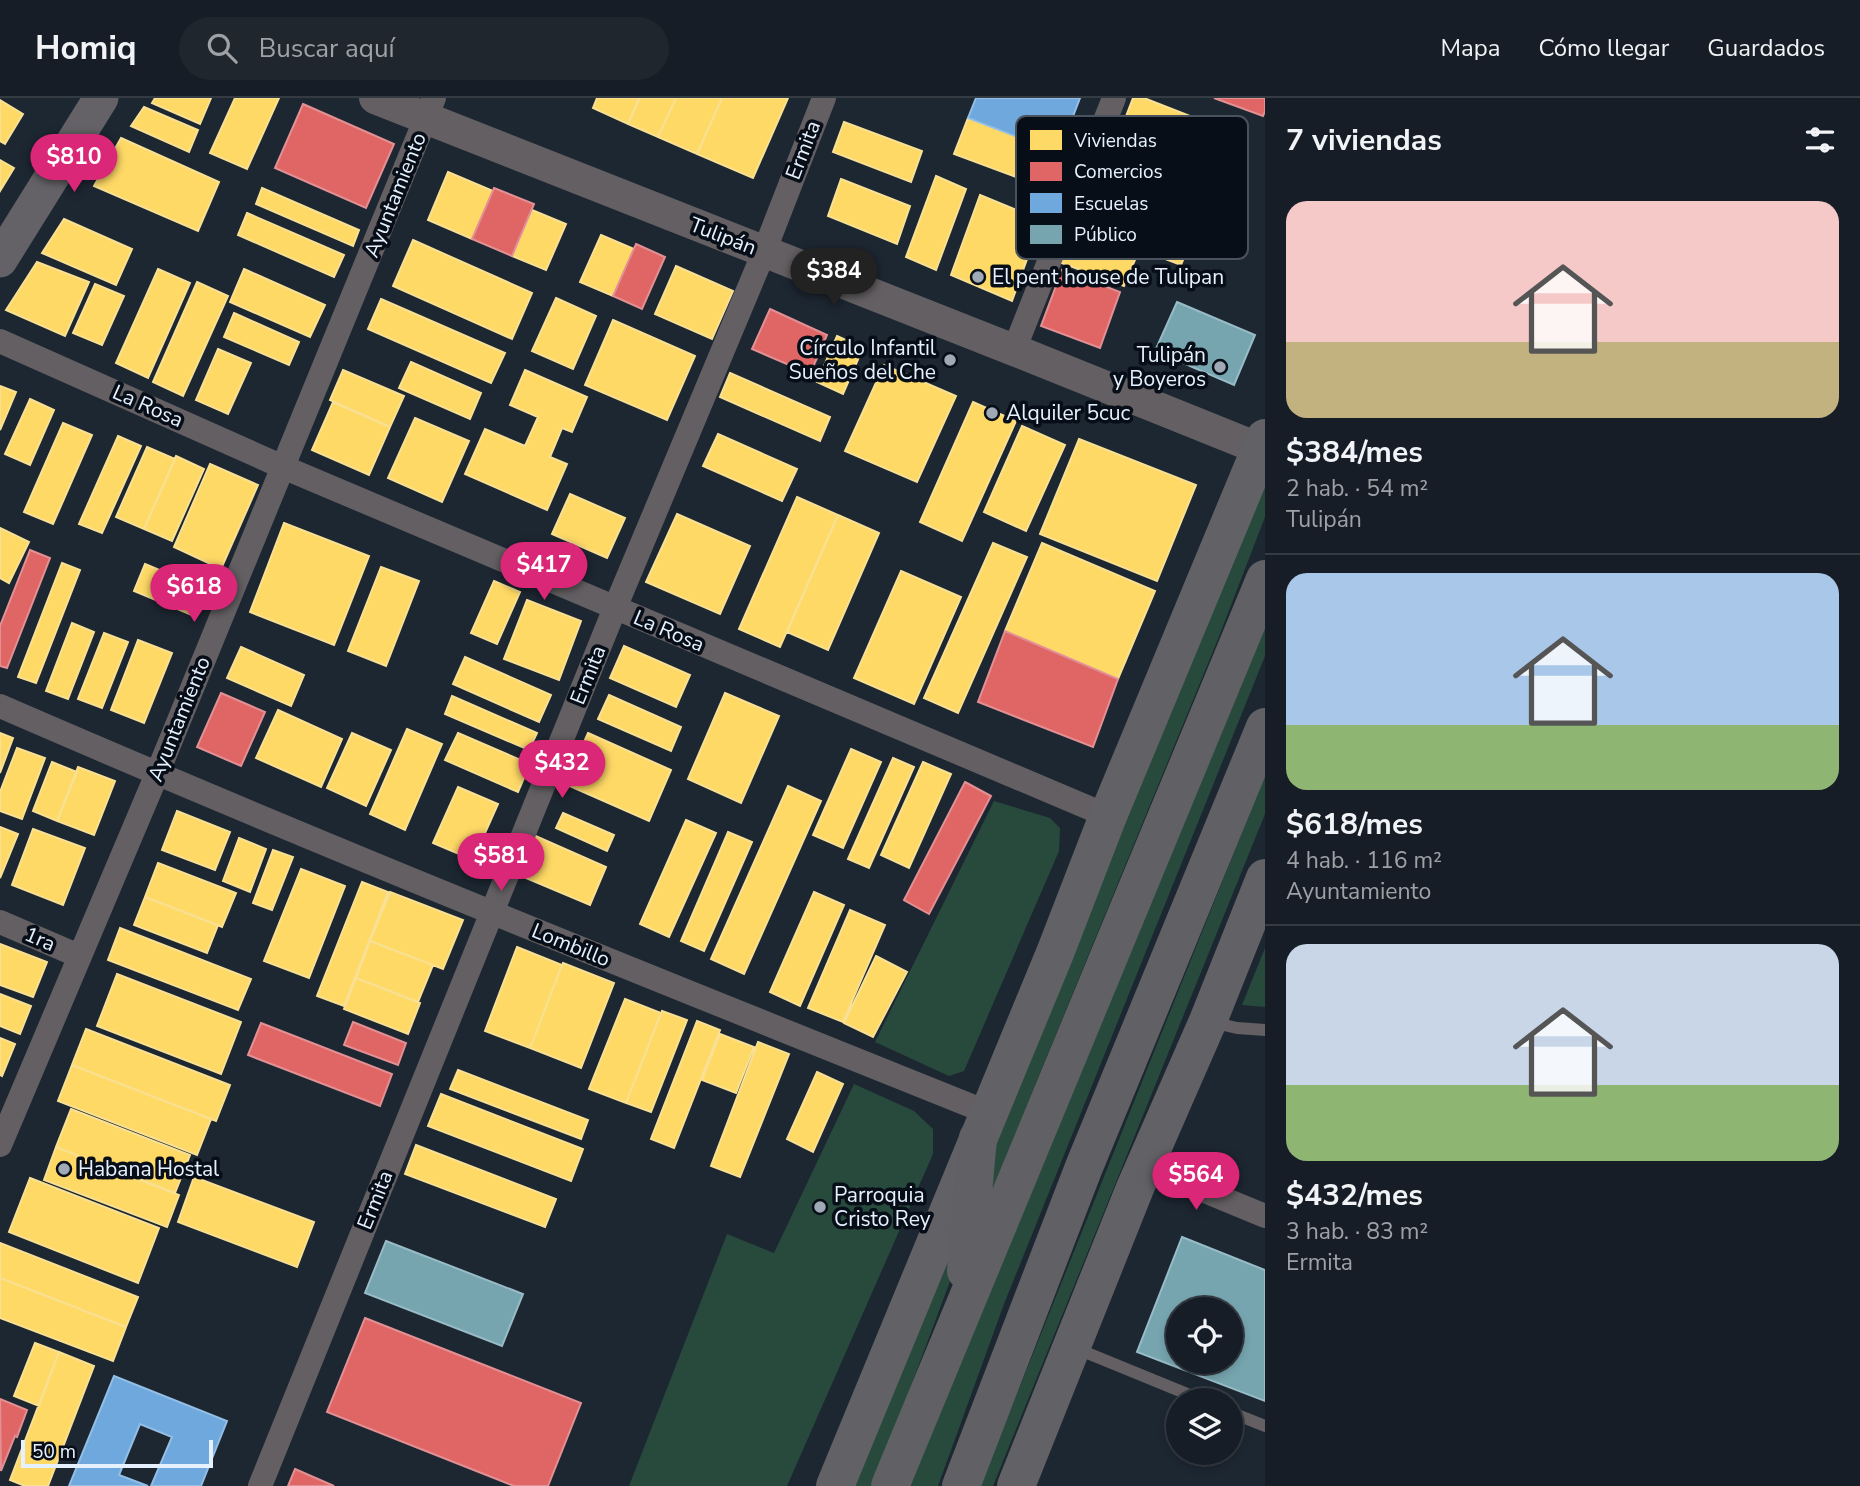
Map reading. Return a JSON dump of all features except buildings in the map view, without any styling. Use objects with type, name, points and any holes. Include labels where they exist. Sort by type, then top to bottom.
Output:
[{"type":"highway","points":[[890,1486],[1265,579]]},
{"type":"highway","points":[[961,1486],[1084,1167],[1265,727]]},
{"type":"highway","points":[[959,1318],[984,1125]]},
{"type":"main road","points":[[0,260],[101,98]]},
{"type":"main road","points":[[835,1486],[1055,953],[1108,816],[1264,446]]},
{"type":"main road","points":[[1016,1486],[1144,1166],[1208,1021],[1265,878]]},
{"type":"street","name":"Tulipán","points":[[375,98],[430,109],[764,252],[1264,446]]},
{"type":"street","name":"Ermita","points":[[260,1486],[615,608],[764,252],[824,98]]},
{"type":"street","points":[[1107,116],[1114,98]]},
{"type":"street","name":"Ayuntamiento","points":[[0,1145],[7,1109],[79,956],[157,774],[430,109]]},
{"type":"street","points":[[1014,350],[1050,259]]},
{"type":"street","name":"La Rosa","points":[[0,341],[283,467],[1108,816]]},
{"type":"street","name":"Lombillo","points":[[0,706],[984,1125]]},
{"type":"street","name":"1ra","points":[[0,922],[79,956]]},
{"type":"street","points":[[1144,1166],[1265,1216]]},
{"type":"lane","points":[[1208,1021],[1237,1028],[1265,1030]]},
{"type":"lane","points":[[1072,1347],[1173,1388]]},
{"type":"lane","points":[[1243,1417],[1265,1426]]},
{"type":"green space","points":[[1265,482],[1265,517],[1218,639],[979,1222],[988,1150]]},
{"type":"green space","points":[[1265,609],[1265,656],[1004,1304],[938,1486],[909,1486]]},
{"type":"green space","points":[[1265,775],[1265,814],[993,1486],[980,1486]]},
{"type":"green space","points":[[994,801],[1050,818],[1060,828],[1059,851],[964,1071],[949,1076],[875,1042]]},
{"type":"green space","points":[[1265,948],[1265,1007],[1242,1005]]},
{"type":"green space","points":[[854,1084],[914,1111],[933,1129],[933,1154],[787,1486],[629,1486],[727,1234],[774,1253]]},
{"type":"green space","points":[[964,1213],[955,1268],[899,1418],[871,1486],[854,1486]]},
{"type":"place","name":"El pent house de Tulipan","points":[[978,277]]},
{"type":"place","name":"Círculo Infantil Sueños del Che","points":[[950,360]]},
{"type":"place","name":"Tulipán y Boyeros","points":[[1220,367]]},
{"type":"place","name":"Alquiler 5cuc","points":[[992,413]]},
{"type":"place","name":"Habana Hostal","points":[[64,1169]]},
{"type":"place","name":"Parroquia Cristo Rey","points":[[820,1207]]}]
